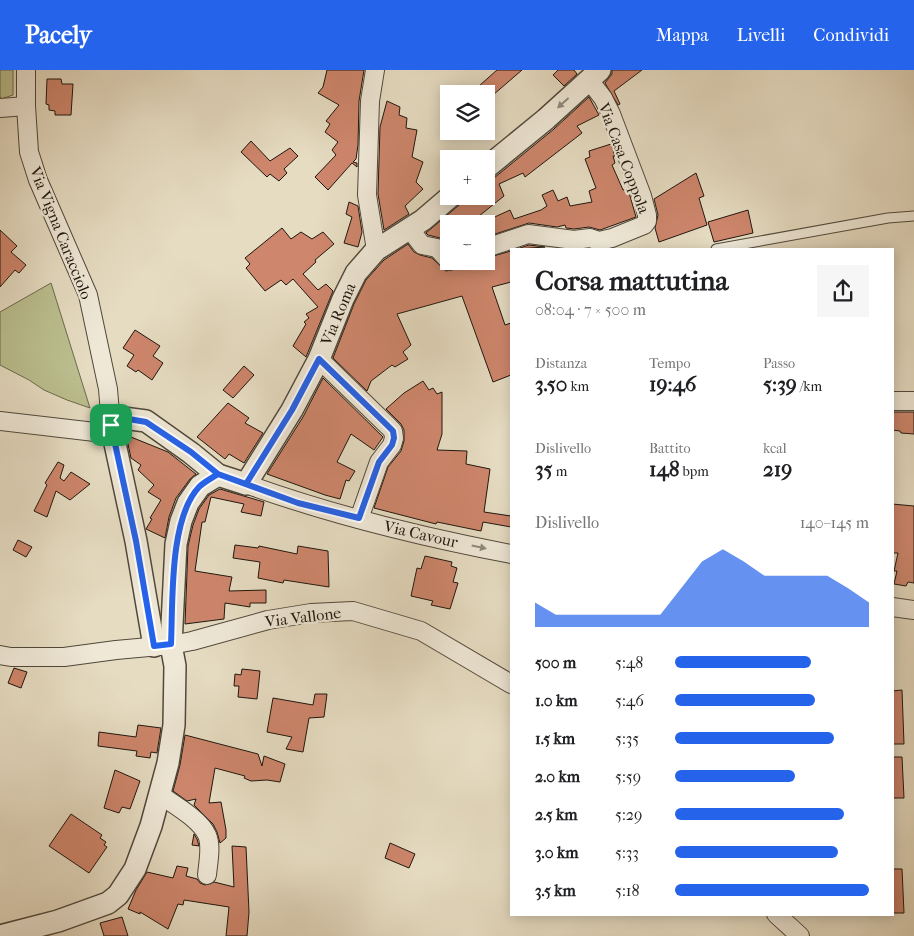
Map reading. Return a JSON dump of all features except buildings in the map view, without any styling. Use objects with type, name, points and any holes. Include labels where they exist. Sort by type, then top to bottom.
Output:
[{"type":"street","name":"Via Vigna Caracciolo","points":[[26,70],[28,140],[32,165],[88,295],[108,389],[111,425]]},
{"type":"street","points":[[375,70],[370,100],[367,196],[376,250]]},
{"type":"street","points":[[495,161],[546,119],[594,75]]},
{"type":"street","name":"Via Casa Coppola","points":[[495,245],[528,234],[568,239],[590,238],[599,240],[612,238],[644,225],[647,221],[648,215],[642,196],[594,75]]},
{"type":"street","points":[[0,108],[26,106]]},
{"type":"street","name":"Via Roma","points":[[246,484],[292,410],[319,359],[343,299],[356,273],[376,250],[422,220],[440,205]]},
{"type":"street","points":[[409,228],[422,245],[437,248],[440,251]]},
{"type":"street","points":[[319,359],[393,431],[392,445],[379,462],[359,518]]},
{"type":"street","points":[[894,401],[914,401]]},
{"type":"street","points":[[0,421],[95,432],[123,418],[146,422],[191,452],[218,474],[246,484]]},
{"type":"street","points":[[0,936],[58,921],[108,903],[118,895],[135,869],[151,826],[168,764],[174,725],[175,666],[163,645],[136,541],[111,425]]},
{"type":"street","points":[[163,645],[176,544],[181,521],[188,503],[200,486],[218,474]]},
{"type":"street","name":"Via Cavour","points":[[246,484],[298,503],[510,554]]},
{"type":"street","points":[[894,607],[914,610]]},
{"type":"street","name":"Via Vallone","points":[[0,655],[11,657],[64,657],[163,645],[192,641],[268,620],[311,613],[354,611],[421,631],[510,683]]},
{"type":"street","points":[[159,794],[182,810],[207,835],[209,847],[208,875]]},
{"type":"street","points":[[778,916],[800,936]]},
{"type":"lane","points":[[722,248],[888,218],[914,216]]},
{"type":"green space","points":[[0,70],[13,70],[13,95],[1,99],[0,96]]},
{"type":"green space","points":[[51,283],[90,408],[44,390],[0,365],[0,312]]},
{"type":"route","points":[[111,425],[123,418],[132,418],[146,422],[191,452],[218,474],[246,484],[274,441],[319,359],[393,431],[394,438],[392,445],[379,462],[359,518],[298,503],[218,474],[200,486],[188,503],[181,521],[176,544],[171,644],[154,646],[136,541],[111,425]]}]
